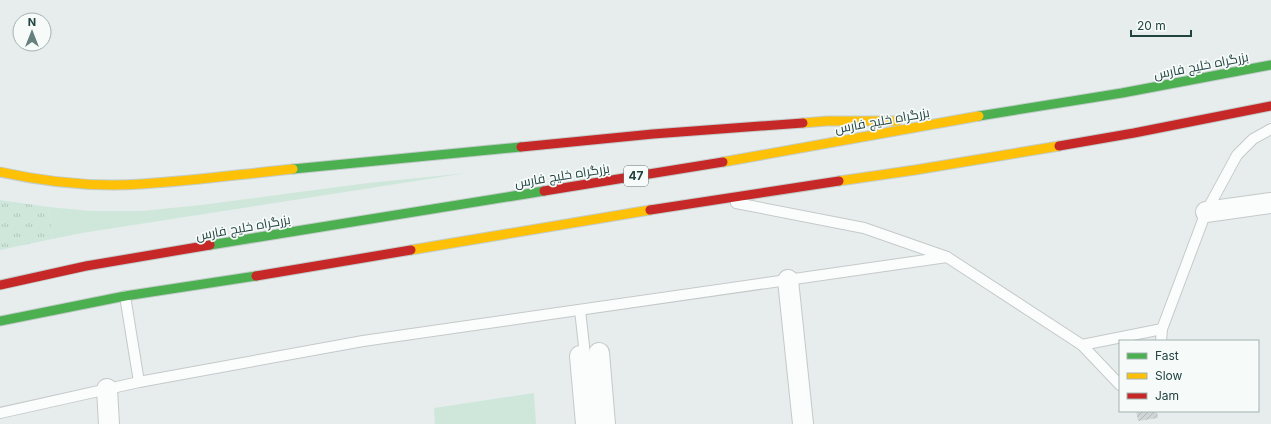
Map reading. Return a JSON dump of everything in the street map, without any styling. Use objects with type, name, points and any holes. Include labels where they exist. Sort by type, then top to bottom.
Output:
[{"type":"highway","name":"بزرگراه خلیج فارس","points":[[0,285],[86,266],[708,164],[932,124],[1122,93],[1271,65]]},
{"type":"highway","points":[[0,321],[125,296],[300,269],[716,199],[915,170],[1071,144],[1271,106]]},
{"type":"highway","points":[[0,172],[52,180],[92,184],[141,184],[653,134],[827,121],[881,120],[932,124]]},
{"type":"street","points":[[1206,212],[1271,202]]},
{"type":"street","points":[[788,280],[803,424]]},
{"type":"street","points":[[586,424],[588,355]]},
{"type":"street","points":[[588,355],[605,424]]},
{"type":"street","points":[[107,389],[109,424]]},
{"type":"lane","points":[[1161,340],[1162,329],[1206,212],[1237,155],[1253,139],[1271,129]]},
{"type":"lane","points":[[716,199],[864,228],[947,257],[1082,345],[1119,384]]},
{"type":"lane","points":[[0,413],[139,382],[363,341],[947,257]]},
{"type":"lane","points":[[125,296],[139,382]]},
{"type":"lane","points":[[580,310],[588,355]]},
{"type":"lane","points":[[1082,345],[1162,329]]},
{"type":"green space","points":[[467,173],[82,233],[52,239],[49,207],[91,211],[142,211],[201,205],[368,183]]},
{"type":"green space","points":[[0,200],[49,207],[52,239],[0,250]]},
{"type":"green space","points":[[534,393],[536,424],[435,424],[434,408]]},
{"type":"building","points":[[1136,412],[1157,412],[1158,418],[1138,421]]},
{"type":"traffic: fast","points":[[979,116],[1122,93],[1271,65]]},
{"type":"traffic: fast","points":[[293,169],[521,147]]},
{"type":"traffic: fast","points":[[210,245],[544,191]]},
{"type":"traffic: fast","points":[[0,321],[125,296],[256,276]]},
{"type":"traffic: slow","points":[[723,162],[979,116]]},
{"type":"traffic: slow","points":[[803,123],[827,121],[897,121]]},
{"type":"traffic: slow","points":[[839,181],[1059,146]]},
{"type":"traffic: slow","points":[[0,172],[35,179],[71,183],[125,185],[180,181],[293,169]]},
{"type":"traffic: slow","points":[[411,250],[650,210]]},
{"type":"traffic: jam","points":[[1059,146],[1271,106]]},
{"type":"traffic: jam","points":[[521,147],[653,134],[803,123]]},
{"type":"traffic: jam","points":[[544,191],[723,162]]},
{"type":"traffic: jam","points":[[650,210],[839,181]]},
{"type":"traffic: jam","points":[[0,285],[86,266],[210,245]]},
{"type":"traffic: jam","points":[[256,276],[411,250]]}]
